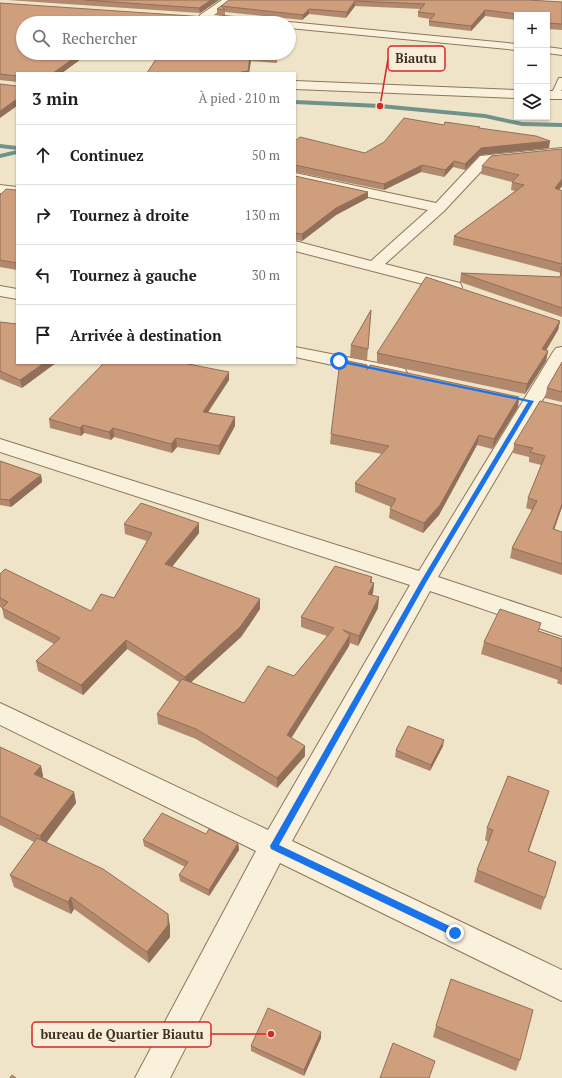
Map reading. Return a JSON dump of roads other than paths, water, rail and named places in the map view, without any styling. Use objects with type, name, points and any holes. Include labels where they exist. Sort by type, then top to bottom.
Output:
[{"type":"street","points":[[202,16],[229,0]]},
{"type":"street","points":[[296,26],[514,47]]},
{"type":"street","points":[[550,50],[562,52]]},
{"type":"street","points":[[296,85],[514,94]]},
{"type":"street","points":[[374,266],[439,208],[485,159],[562,152]]},
{"type":"street","points":[[296,177],[439,208]]},
{"type":"street","points":[[0,189],[16,192]]},
{"type":"street","points":[[296,246],[448,284],[469,292]]},
{"type":"street","points":[[0,291],[16,294]]},
{"type":"street","points":[[296,352],[417,378]]},
{"type":"street","points":[[152,1078],[274,846],[424,581],[562,352]]},
{"type":"street","points":[[0,445],[424,581],[562,627]]},
{"type":"street","points":[[0,714],[562,986]]},
{"type":"lane","points":[[555,95],[562,80]]},
{"type":"waterway","points":[[296,102],[380,106],[485,116],[522,124],[562,125]]},
{"type":"waterway","points":[[0,146],[16,148]]},
{"type":"waterway","points":[[0,156],[16,152]]},
{"type":"place","name":"Biautu","points":[[380,106]]},
{"type":"place","name":"bureau de Quartier Biautu","points":[[271,1034]]}]
